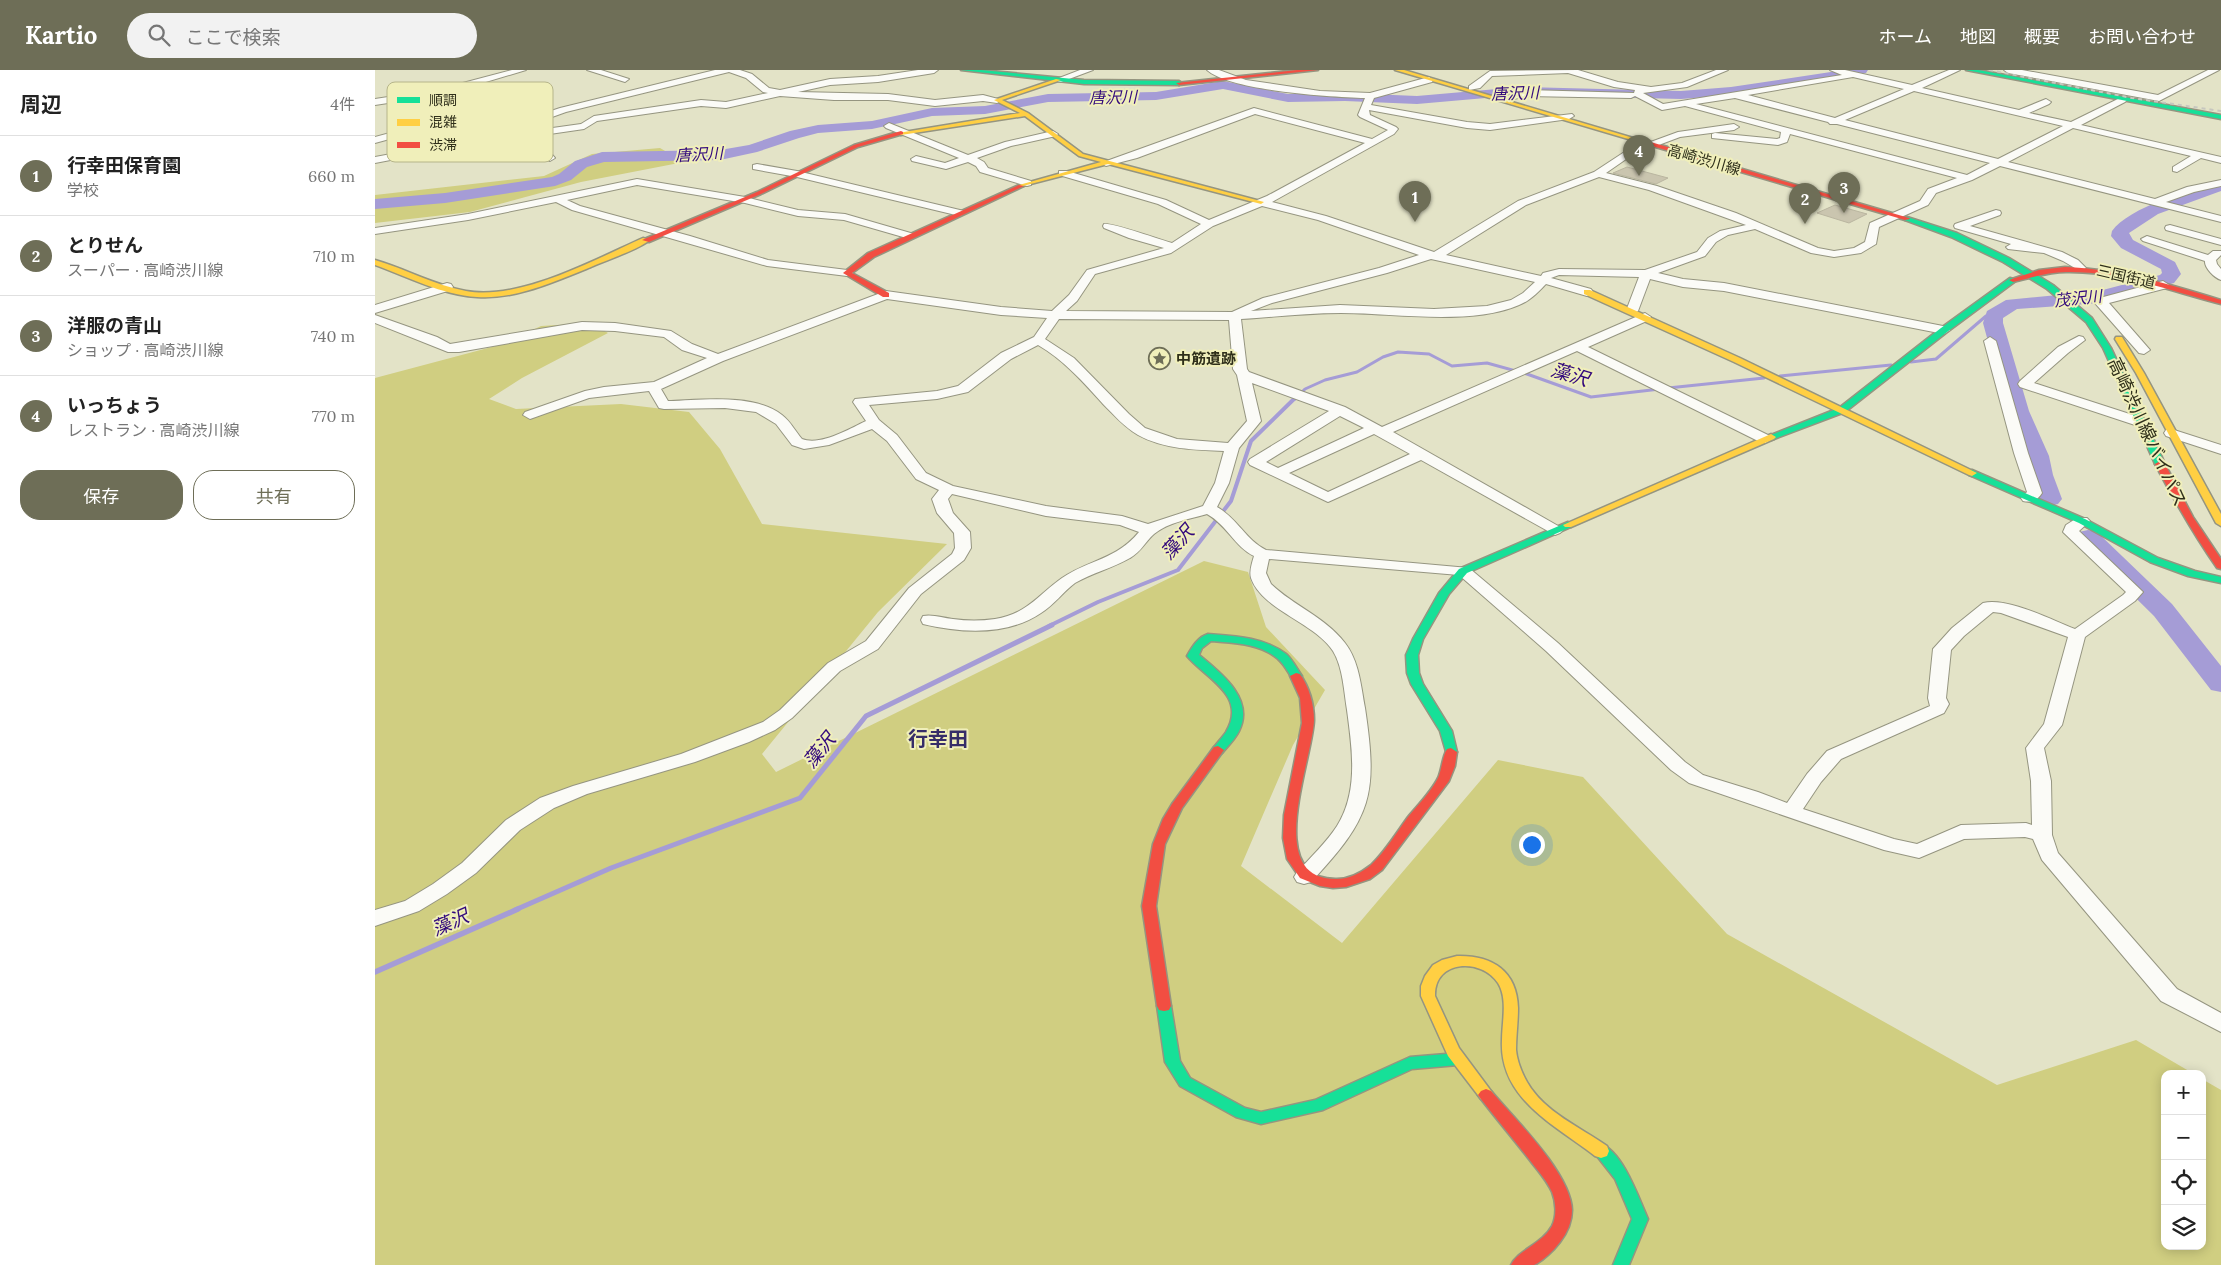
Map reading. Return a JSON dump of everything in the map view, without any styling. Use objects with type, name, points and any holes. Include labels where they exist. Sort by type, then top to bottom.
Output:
[{"type":"main road","points":[[964,70],[1064,79],[1157,84],[1315,70]]},
{"type":"main road","points":[[999,70],[1064,79]]},
{"type":"main road","points":[[1231,78],[1283,70]]},
{"type":"main road","name":"高崎渋川線","points":[[1398,70],[1429,80],[1488,94]]},
{"type":"main road","name":"高崎渋川線","points":[[1413,70],[1563,117],[1901,213]]},
{"type":"main road","points":[[1969,70],[2221,117]]},
{"type":"main road","points":[[997,100],[1064,79]]},
{"type":"main road","points":[[997,100],[1026,114],[1081,155],[1105,163],[1261,202]]},
{"type":"main road","points":[[375,262],[479,296],[530,288],[745,200],[853,148],[875,140],[906,133],[1026,114]]},
{"type":"main road","points":[[886,295],[847,273],[871,256],[910,236],[1027,183],[1105,163]]},
{"type":"main road","name":"高崎渋川線バイパス","points":[[1901,213],[1955,229],[1999,249],[2042,272],[2073,299],[2097,330],[2177,499],[2202,540],[2221,566]]},
{"type":"main road","name":"高崎渋川線バイパス","points":[[1901,213],[1968,242],[2030,274],[2073,299],[2107,322],[2124,346],[2221,523]]},
{"type":"main road","name":"三国街道","points":[[1463,571],[1765,439],[1842,410],[1944,330],[2013,280],[2030,274],[2080,268],[2117,273],[2220,301]]},
{"type":"main road","points":[[1587,292],[1645,317],[2028,498],[2082,521],[2154,560],[2192,574],[2221,580]]},
{"type":"main road","points":[[1458,1059],[1410,1063],[1318,1106],[1261,1118],[1241,1113],[1185,1082],[1173,1062],[1149,906],[1162,834],[1187,792],[1234,729],[1239,710],[1234,697],[1221,680],[1193,656],[1197,647],[1208,637],[1239,640],[1264,646],[1282,656],[1303,686],[1308,706],[1309,731],[1287,834],[1291,862],[1304,877],[1328,884],[1363,878],[1386,858],[1416,814],[1441,787],[1448,773],[1452,755],[1447,732],[1414,677],[1411,661],[1416,643],[1446,588],[1463,571]]},
{"type":"main road","points":[[1519,1265],[1547,1244],[1560,1228],[1564,1211],[1558,1187],[1458,1059],[1427,994],[1426,984],[1437,969],[1458,960],[1482,962],[1492,967],[1506,982],[1510,996],[1509,1055],[1523,1088],[1565,1127],[1604,1153],[1626,1182],[1639,1219],[1621,1265]]},
{"type":"street","points":[[478,82],[522,70]]},
{"type":"street","points":[[591,70],[625,79]]},
{"type":"street","points":[[553,114],[726,70]]},
{"type":"street","points":[[732,70],[749,76],[767,90],[778,93],[834,97],[888,97],[935,103],[983,98],[997,100]]},
{"type":"street","points":[[553,131],[584,126],[594,119],[631,113],[701,103],[726,105],[830,82],[878,79],[934,70]]},
{"type":"street","points":[[1064,79],[1089,70]]},
{"type":"street","points":[[1211,70],[1231,78],[1314,94],[1369,102],[1421,118],[1490,127],[1563,117]]},
{"type":"street","points":[[1649,89],[1617,85],[1569,70],[1487,74],[1477,86],[1488,94],[1527,93],[1638,96],[1662,106],[1850,74]]},
{"type":"street","points":[[1638,96],[1639,91],[1684,85],[1724,70]]},
{"type":"street","points":[[1834,70],[2221,160]]},
{"type":"street","points":[[1803,135],[1956,70]]},
{"type":"street","points":[[2009,70],[2159,98],[2215,70]]},
{"type":"street","points":[[1918,76],[1934,79]]},
{"type":"street","points":[[1151,530],[1122,521],[1045,511],[948,489],[921,476],[892,438],[874,423],[860,402],[937,395],[963,389],[1006,356],[1038,340],[1055,315],[1073,298],[1091,272],[1131,262],[1173,247],[1209,224],[1261,202],[1374,142],[1393,129],[1363,115],[1369,102],[1429,80]]},
{"type":"street","points":[[1959,99],[1974,93]]},
{"type":"street","points":[[1735,95],[2221,219]]},
{"type":"street","points":[[1981,104],[1995,98]]},
{"type":"street","points":[[1598,174],[1653,188],[1732,215],[1815,251],[1834,254],[1857,251],[1870,244],[1873,225],[1924,203],[1932,191],[1967,178],[2122,100]]},
{"type":"street","points":[[2021,113],[2046,102]]},
{"type":"street","points":[[1682,103],[1967,178]]},
{"type":"street","points":[[1105,163],[1133,156],[1254,110],[1374,142]]},
{"type":"street","points":[[889,126],[980,164],[984,170],[1027,183]]},
{"type":"street","points":[[1692,134],[1705,130],[1734,127]]},
{"type":"street","points":[[1235,316],[1242,310],[1269,300],[1433,255],[1522,204],[1598,174],[1629,153],[1678,135],[1692,134],[1778,142],[1784,140],[1786,130]]},
{"type":"street","points":[[916,159],[941,166],[1008,144],[1053,134]]},
{"type":"street","points":[[2177,169],[2200,155]]},
{"type":"street","points":[[757,167],[797,174],[960,213]]},
{"type":"street","points":[[1063,174],[1162,202],[1209,224]]},
{"type":"street","points":[[375,231],[467,217],[637,182],[745,200],[798,213],[845,217],[910,236]]},
{"type":"street","points":[[2158,202],[2191,189],[2221,183]]},
{"type":"street","points":[[556,198],[576,208],[667,232],[767,263],[847,273]]},
{"type":"street","points":[[1261,202],[1322,218],[1433,255],[1544,280],[1587,292]]},
{"type":"street","points":[[1996,213],[1959,226],[2069,258],[2080,268]]},
{"type":"street","points":[[1108,226],[1133,236],[1173,247]]},
{"type":"street","points":[[1632,311],[1646,274],[1701,254],[1711,240],[1724,233],[1755,226]]},
{"type":"street","points":[[2170,228],[2221,242]]},
{"type":"street","points":[[2147,240],[2210,259]]},
{"type":"street","points":[[1999,249],[2023,244]]},
{"type":"street","points":[[2210,259],[2221,250]]},
{"type":"street","points":[[2210,259],[2212,263],[2210,264],[2221,276]]},
{"type":"street","points":[[530,415],[595,393],[653,387],[718,358],[886,295],[1001,311],[1055,315],[1235,316],[1340,309],[1407,314],[1487,310],[1515,303],[1527,296],[1547,275],[1559,272],[1646,274],[1683,283],[1724,287],[1944,330]]},
{"type":"street","points":[[2144,350],[2100,302],[2163,285]]},
{"type":"street","points":[[375,310],[400,300],[447,287]]},
{"type":"street","points":[[1209,509],[1222,483],[1232,447],[1254,421],[1240,369],[1235,316]]},
{"type":"street","points":[[1278,473],[1645,317]]},
{"type":"street","points":[[375,318],[433,340],[448,348],[459,348],[582,326],[615,327],[667,334],[687,347],[718,358]]},
{"type":"street","points":[[1038,340],[1055,348],[1065,356],[1118,411],[1144,433],[1176,442],[1232,447]]},
{"type":"street","points":[[2079,340],[2063,350],[2025,384],[2140,422]]},
{"type":"street","points":[[1990,342],[2021,453],[2035,493],[2028,498]]},
{"type":"street","points":[[1578,347],[1765,439]]},
{"type":"street","points":[[1243,375],[1340,410],[1422,454],[1555,530]]},
{"type":"street","points":[[653,387],[664,405],[735,405],[761,409],[772,414],[783,423],[798,442],[805,444],[829,441],[874,423]]},
{"type":"street","points":[[1340,410],[1255,462],[1328,498],[1422,454]]},
{"type":"street","points":[[2171,433],[2221,450]]},
{"type":"street","points":[[375,918],[413,906],[440,889],[469,868],[513,824],[547,803],[581,790],[688,758],[760,730],[786,714],[834,667],[872,645],[915,591],[958,557],[963,548],[962,532],[945,513],[940,499],[948,489]]},
{"type":"street","points":[[929,620],[973,625],[999,623],[1019,618],[1034,611],[1069,581],[1133,549],[1151,530],[1172,520],[1209,509],[1224,517],[1250,548],[1263,554],[1463,571],[1552,647],[1677,766],[1696,779],[1751,796],[1791,812],[1891,845],[1919,852],[1961,832],[2026,830],[2042,835]]},
{"type":"street","points":[[2082,521],[2071,528],[2071,532],[2135,592],[2077,635],[2053,725],[2035,748],[2041,781],[2042,835],[2049,855],[2169,995],[2221,1023]]},
{"type":"street","points":[[1263,554],[1258,569],[1260,580],[1270,592],[1308,617],[1331,637],[1345,657],[1350,674],[1360,749],[1361,784],[1351,820],[1304,877]]},
{"type":"street","points":[[1791,812],[1814,778],[1834,755],[1938,709],[1940,704],[1937,698],[1942,649],[1958,632],[1989,607],[2003,608],[2077,635]]},
{"type":"shaded area","points":[[660,148],[684,162],[581,182],[470,212],[375,223],[375,195],[544,176],[592,154]]},
{"type":"shaded area","points":[[591,323],[608,333],[522,378],[489,399],[516,409],[621,404],[689,412],[720,449],[762,524],[947,544],[878,612],[762,754],[776,772],[1204,561],[1248,572],[1266,627],[1325,690],[1293,745],[1241,866],[1342,943],[1498,760],[1583,777],[1727,934],[1997,1085],[2136,1040],[2187,1070],[2161,1070],[2161,1250],[2206,1250],[2206,1081],[2221,1090],[2221,1265],[375,1265],[375,378],[503,344],[541,326]]},
{"type":"building","points":[[1627,167],[1668,178],[1656,184],[1613,173]]},
{"type":"building","points":[[1835,205],[1867,214],[1849,223],[1817,213]]},
{"type":"waterway","name":"唐沢川","points":[[375,204],[445,198],[555,181],[565,177],[581,164],[602,157],[720,155],[752,149],[795,134],[818,129],[872,125],[932,112],[985,110],[1048,98],[1156,96],[1223,85],[1288,98],[1345,97],[1417,100],[1520,91],[1681,95],[1731,91],[1840,75],[1861,70]]},
{"type":"waterway","name":"茂沢川","points":[[2050,499],[2041,475],[2038,456],[2018,411],[1993,323],[1994,315],[2013,304],[2100,297],[2167,279],[2172,274],[2169,266],[2127,244],[2120,236],[2121,231],[2152,210],[2221,186]]},
{"type":"waterway","name":"藻沢","points":[[1911,362],[1936,359],[1986,316],[1994,315]]},
{"type":"waterway","name":"藻沢","points":[[1295,399],[1305,389],[1325,380],[1357,372],[1383,357],[1398,352],[1429,354],[1452,366],[1487,363],[1527,374],[1591,397],[1660,389]]},
{"type":"waterway","name":"藻沢","points":[[1780,376],[1891,365]]},
{"type":"waterway","name":"藻沢","points":[[1668,388],[1764,378]]},
{"type":"waterway","name":"藻沢","points":[[1049,626],[1098,602],[1178,570],[1231,501],[1251,441],[1296,397]]},
{"type":"waterway","name":"茂沢川","points":[[2088,537],[2163,610],[2221,684]]},
{"type":"waterway","name":"藻沢","points":[[515,910],[611,868],[800,798],[866,716],[1052,625]]},
{"type":"waterway","name":"藻沢","points":[[375,972],[518,909]]},
{"type":"railway","points":[[1989,70],[2132,98],[2221,111]]},
{"type":"traffic: fast","points":[[964,70],[1084,82],[1179,83]]},
{"type":"traffic: fast","points":[[1969,70],[2221,117]]},
{"type":"traffic: fast","points":[[1907,219],[1954,235],[2006,260],[2050,287],[2089,320],[2107,348],[2160,464]]},
{"type":"traffic: fast","points":[[1771,437],[1842,410],[1944,330],[2013,280]]},
{"type":"traffic: fast","points":[[1972,473],[2082,521],[2154,560],[2192,574],[2221,580]]},
{"type":"traffic: fast","points":[[1451,752],[1446,731],[1417,684],[1413,673],[1412,655],[1418,639],[1444,593],[1463,571],[1568,525]]},
{"type":"traffic: fast","points":[[1218,750],[1234,728],[1237,706],[1227,687],[1211,670],[1193,656],[1197,647],[1208,637],[1246,641],[1264,646],[1283,657],[1296,676]]},
{"type":"traffic: fast","points":[[1164,1006],[1173,1062],[1185,1082],[1241,1113],[1261,1118],[1318,1106],[1410,1063],[1458,1059]]},
{"type":"traffic: fast","points":[[1601,1151],[1621,1175],[1640,1219],[1621,1265]]},
{"type":"traffic: slow","points":[[1398,70],[1637,140]]},
{"type":"traffic: slow","points":[[997,100],[1058,80]]},
{"type":"traffic: slow","points":[[997,100],[1026,114],[1081,155],[1261,202]]},
{"type":"traffic: slow","points":[[901,133],[1026,114]]},
{"type":"traffic: slow","points":[[1021,186],[1106,163]]},
{"type":"traffic: slow","points":[[375,262],[451,290],[477,295],[494,295],[515,291],[562,276],[646,240]]},
{"type":"traffic: slow","points":[[1587,292],[1737,360],[1972,473]]},
{"type":"traffic: slow","points":[[2119,339],[2140,373],[2221,523]]},
{"type":"traffic: slow","points":[[1568,525],[1771,437]]},
{"type":"traffic: slow","points":[[1486,1095],[1458,1059],[1428,997],[1428,986],[1432,976],[1438,969],[1457,961],[1468,961],[1489,966],[1504,980],[1508,989],[1511,1009],[1509,1051],[1522,1087],[1548,1115],[1601,1151]]},
{"type":"traffic: jam","points":[[1179,83],[1315,70]]},
{"type":"traffic: jam","points":[[646,240],[759,193],[856,146],[901,133]]},
{"type":"traffic: jam","points":[[1637,140],[1907,219]]},
{"type":"traffic: jam","points":[[886,295],[847,273],[871,255],[1021,186]]},
{"type":"traffic: jam","points":[[2013,280],[2039,272],[2065,269],[2091,270],[2144,280],[2221,302]]},
{"type":"traffic: jam","points":[[2160,464],[2188,517],[2221,566]]},
{"type":"traffic: jam","points":[[1296,676],[1305,698],[1308,710],[1308,723],[1306,742],[1290,815],[1289,838],[1293,859],[1304,874],[1325,883],[1340,884],[1359,879],[1377,867],[1443,781],[1449,766],[1451,752]]},
{"type":"traffic: jam","points":[[1164,1006],[1149,906],[1159,844],[1169,819],[1218,750]]},
{"type":"traffic: jam","points":[[1486,1095],[1549,1174],[1559,1189],[1563,1202],[1563,1219],[1556,1234],[1545,1246],[1519,1265]]},
{"type":"place","name":"いっちょう","points":[[1639,176]]},
{"type":"place","name":"洋服の青山","points":[[1844,213]]},
{"type":"place","name":"行幸田保育園","points":[[1415,222]]},
{"type":"place","name":"とりせん","points":[[1805,224]]},
{"type":"place","name":"中筋遺跡","points":[[1160,359]]},
{"type":"district","name":"行幸田","points":[[938,739]]}]
